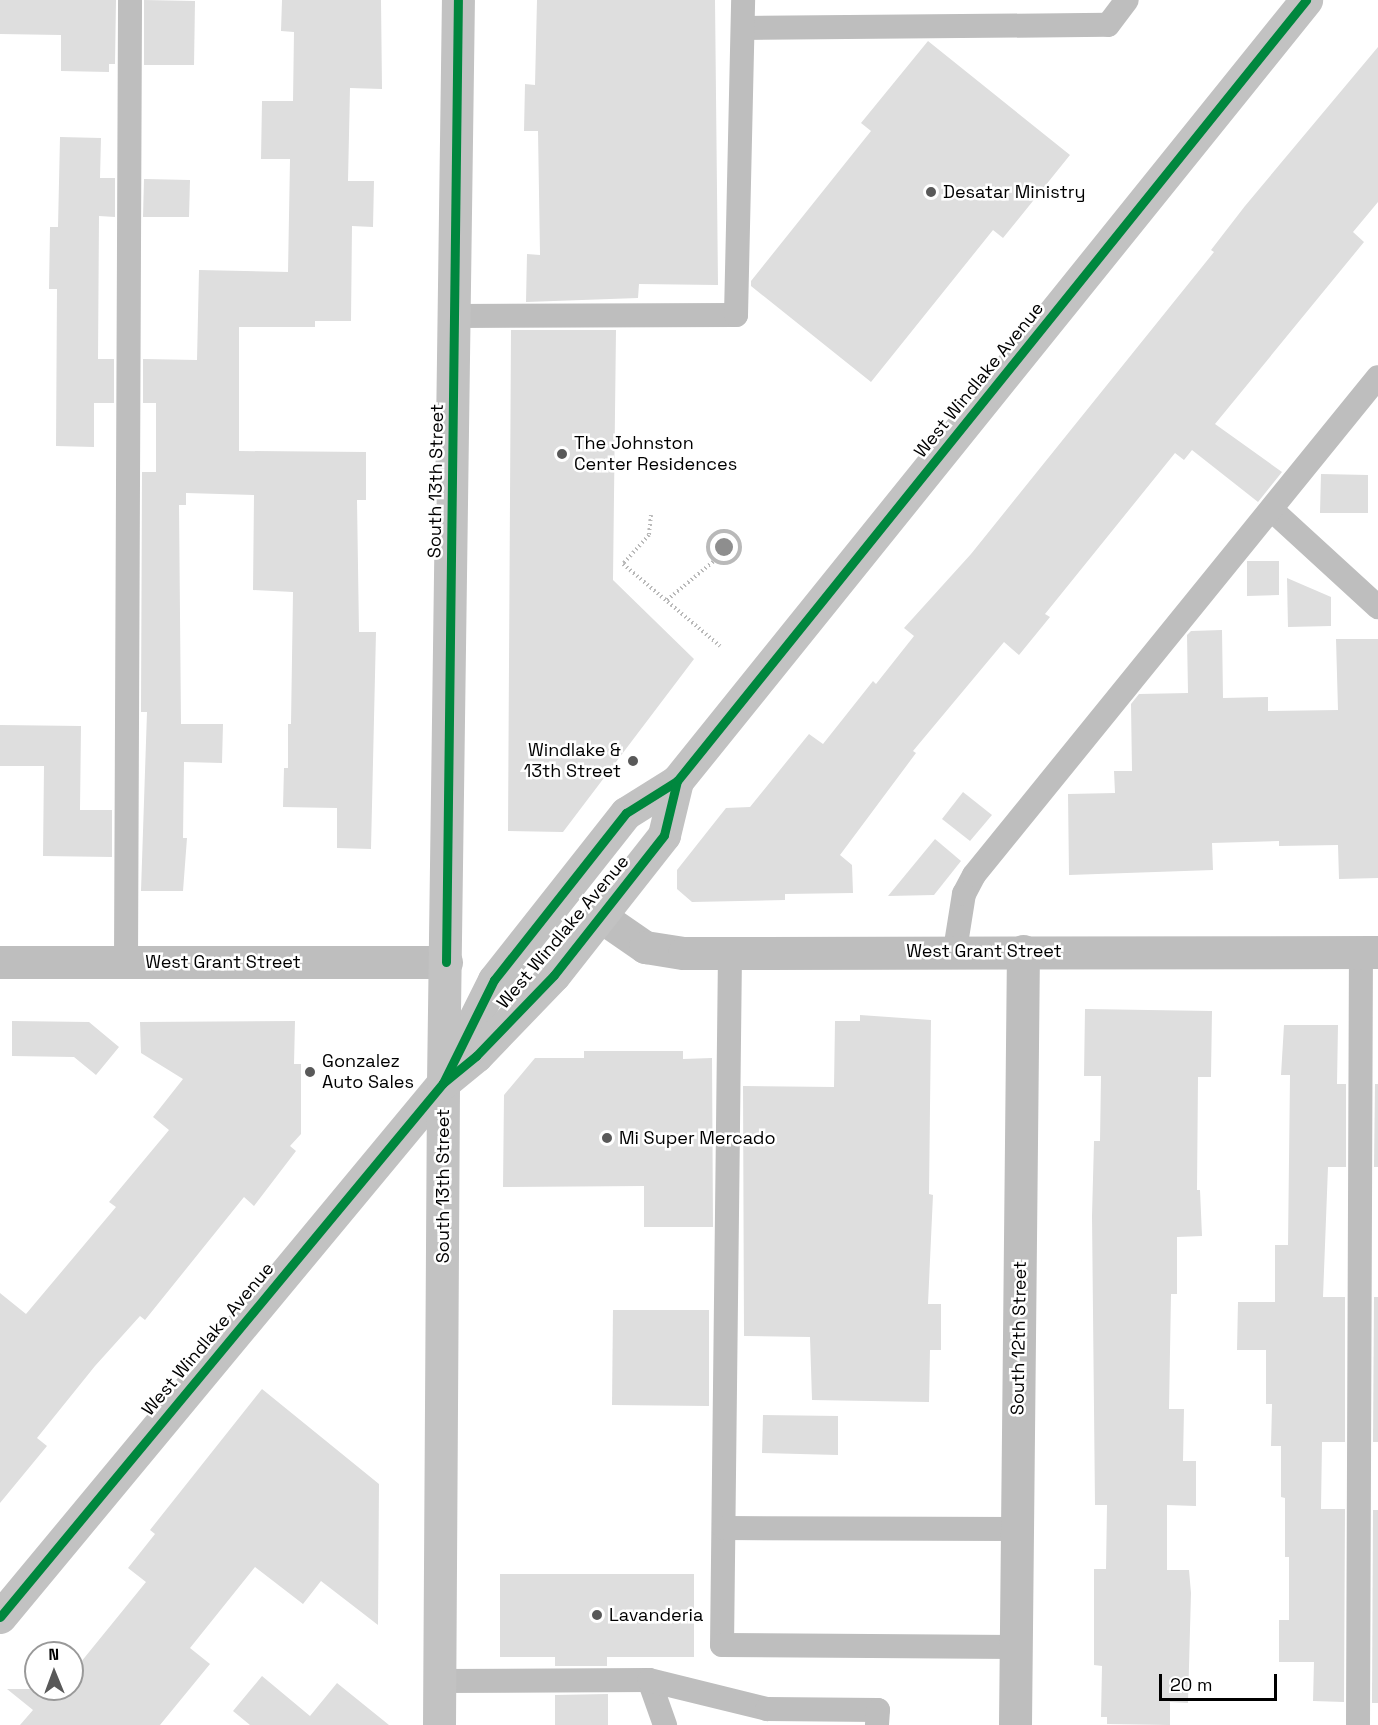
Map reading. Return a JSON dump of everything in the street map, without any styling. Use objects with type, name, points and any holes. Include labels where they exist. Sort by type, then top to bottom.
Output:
[{"type":"street","name":"South 13th Street","points":[[439,1725],[443,1083],[458,0]]},
{"type":"street","name":"West Windlake Avenue","points":[[443,1083],[485,998],[508,962],[626,813],[677,781],[1306,0]]},
{"type":"street","name":"West Windlake Avenue","points":[[0,1617],[443,1083],[515,1017],[600,916],[664,835],[677,781]]},
{"type":"street","name":"West Grant Street","points":[[600,916],[645,947],[730,953],[955,950],[1370,952]]},
{"type":"street","name":"South 12th Street","points":[[1015,1725],[1023,951]]},
{"type":"street","name":"West Grant Street","points":[[0,962],[446,962]]},
{"type":"lane","points":[[126,962],[130,0]]},
{"type":"lane","points":[[454,315],[736,315],[744,0]]},
{"type":"lane","points":[[744,28],[1107,26],[1127,0]]},
{"type":"lane","points":[[955,950],[964,894],[974,875],[1378,377]]},
{"type":"lane","points":[[1272,510],[1378,607]]},
{"type":"lane","points":[[1358,1725],[1370,952]]},
{"type":"lane","points":[[730,953],[722,1645],[1016,1647]]},
{"type":"lane","points":[[724,1528],[1017,1529]]},
{"type":"lane","points":[[649,1680],[665,1725]]},
{"type":"lane","points":[[440,1681],[649,1680],[766,1709],[878,1710],[878,1725]]},
{"type":"path","points":[[651,515],[649,535],[623,564],[720,646]]},
{"type":"path","points":[[667,600],[714,561],[731,563],[739,556],[740,544],[735,535],[725,531],[711,538],[708,547],[714,561]]},
{"type":"building","points":[[0,0],[116,0],[115,64],[109,64],[109,72],[61,71],[61,35],[0,34]]},
{"type":"building","points":[[144,0],[195,1],[194,65],[144,65]]},
{"type":"building","points":[[282,0],[381,0],[382,89],[350,88],[348,181],[374,181],[373,227],[352,226],[351,321],[315,321],[315,327],[239,327],[239,451],[366,452],[366,500],[357,500],[359,632],[376,632],[371,849],[337,848],[337,808],[283,807],[284,768],[288,768],[288,724],[291,724],[293,592],[253,590],[254,495],[186,493],[186,505],[179,505],[181,724],[223,724],[222,763],[184,762],[183,838],[187,838],[183,891],[141,891],[147,712],[141,712],[142,472],[156,472],[156,403],[143,403],[143,359],[197,360],[199,270],[288,272],[290,159],[261,159],[262,101],[293,101],[294,32],[281,31]]},
{"type":"building","points":[[537,0],[715,0],[718,285],[639,284],[638,298],[526,302],[527,254],[540,255],[538,131],[524,131],[525,84],[535,85]]},
{"type":"building","name":"Desatar Ministry","points":[[928,41],[1070,155],[1003,238],[993,230],[871,382],[751,286],[751,281],[871,131],[861,123]]},
{"type":"building","points":[[1378,47],[1378,202],[1353,232],[1364,242],[1215,424],[1282,472],[1258,502],[1192,450],[1184,460],[1175,453],[1045,614],[1050,617],[1019,655],[1004,642],[913,751],[916,753],[840,855],[852,865],[853,893],[785,894],[785,900],[692,902],[677,889],[677,870],[726,808],[750,807],[809,734],[823,744],[873,681],[876,684],[914,636],[904,628],[971,554],[1214,252],[1211,250],[1245,206]]},
{"type":"building","points":[[60,137],[101,138],[100,178],[115,178],[115,217],[99,216],[98,359],[114,359],[114,403],[94,403],[94,447],[56,446],[57,289],[49,289],[50,227],[58,227]]},
{"type":"building","points":[[144,179],[190,180],[189,217],[143,217]]},
{"type":"building","name":"The Johnston Center Residences","points":[[511,330],[616,330],[613,580],[694,659],[563,832],[508,831]]},
{"type":"building","points":[[1321,474],[1368,475],[1368,513],[1320,513]]},
{"type":"building","points":[[1247,561],[1279,561],[1279,595],[1247,596]]},
{"type":"building","points":[[1287,578],[1331,597],[1331,626],[1288,627]]},
{"type":"building","points":[[1222,630],[1223,698],[1268,697],[1268,711],[1338,710],[1336,639],[1378,639],[1378,878],[1339,879],[1338,845],[1279,846],[1279,841],[1212,843],[1213,870],[1069,875],[1068,794],[1115,793],[1114,771],[1132,771],[1131,704],[1139,694],[1188,693],[1187,635],[1191,631]]},
{"type":"building","points":[[0,725],[81,726],[80,810],[112,810],[112,857],[43,856],[44,766],[0,766]]},
{"type":"building","points":[[963,792],[992,815],[970,841],[942,819]]},
{"type":"building","points":[[935,839],[961,861],[934,895],[888,896]]},
{"type":"building","points":[[1085,1009],[1212,1011],[1211,1077],[1198,1077],[1197,1190],[1200,1190],[1202,1236],[1177,1237],[1177,1294],[1171,1294],[1169,1409],[1184,1409],[1183,1461],[1196,1461],[1196,1506],[1167,1505],[1167,1570],[1189,1570],[1191,1593],[1188,1703],[1170,1702],[1170,1725],[1107,1724],[1107,1717],[1101,1717],[1102,1666],[1094,1665],[1094,1569],[1106,1569],[1107,1505],[1095,1505],[1092,1216],[1094,1141],[1100,1141],[1101,1076],[1084,1076]]},
{"type":"building","points":[[860,1015],[931,1020],[929,1194],[933,1195],[928,1304],[941,1304],[941,1350],[930,1350],[929,1402],[812,1400],[810,1337],[744,1336],[743,1086],[834,1087],[835,1021],[860,1021]]},
{"type":"building","points":[[12,1021],[89,1022],[119,1047],[96,1075],[74,1057],[12,1056]]},
{"type":"building","points":[[295,1021],[294,1064],[301,1064],[301,1134],[290,1146],[296,1151],[254,1206],[244,1197],[145,1320],[140,1316],[95,1366],[37,1438],[47,1446],[0,1503],[0,1293],[26,1314],[116,1207],[109,1202],[169,1130],[153,1117],[183,1079],[141,1053],[140,1022]]},
{"type":"building","points":[[1284,1025],[1338,1025],[1337,1084],[1346,1084],[1346,1167],[1328,1167],[1323,1297],[1345,1297],[1345,1442],[1322,1442],[1321,1509],[1345,1509],[1344,1702],[1313,1701],[1314,1662],[1279,1662],[1279,1620],[1289,1620],[1289,1557],[1285,1557],[1285,1498],[1281,1497],[1281,1446],[1271,1446],[1272,1404],[1266,1404],[1266,1350],[1237,1350],[1238,1302],[1275,1302],[1275,1245],[1288,1245],[1290,1075],[1281,1075]]},
{"type":"building","points":[[584,1051],[683,1051],[683,1059],[712,1058],[713,1227],[644,1227],[644,1186],[503,1187],[504,1095],[535,1058],[584,1058]]},
{"type":"building","points":[[1375,1084],[1378,1084],[1378,1167],[1374,1167]]},
{"type":"building","points":[[1374,1297],[1378,1297],[1378,1442],[1373,1442]]},
{"type":"building","points":[[613,1310],[709,1310],[709,1406],[612,1405]]},
{"type":"building","points":[[262,1389],[379,1484],[378,1625],[321,1581],[303,1604],[255,1567],[190,1648],[210,1664],[160,1725],[20,1725],[33,1710],[7,1689],[24,1689],[24,1701],[84,1701],[84,1658],[146,1582],[128,1568],[155,1534],[150,1530]]},
{"type":"building","points":[[763,1415],[838,1416],[838,1455],[762,1453]]},
{"type":"building","points":[[1373,1510],[1378,1510],[1378,1703],[1372,1703]]},
{"type":"building","name":"Lavanderia","points":[[500,1574],[694,1574],[694,1657],[607,1657],[607,1666],[555,1666],[555,1657],[500,1657]]},
{"type":"building","points":[[262,1676],[310,1716],[337,1683],[389,1725],[250,1725],[233,1711]]},
{"type":"building","points":[[608,1694],[608,1725],[555,1725],[555,1695]]},
{"type":"cycle path","points":[[446,962],[458,0]]},
{"type":"cycle path","points":[[443,1083],[494,980],[626,813],[677,781],[1306,0]]},
{"type":"cycle path","points":[[0,1617],[443,1083],[476,1056],[554,975],[664,835],[677,781]]},
{"type":"place","name":"Desatar Ministry","points":[[931,192]]},
{"type":"place","name":"The Johnston Center Residences","points":[[562,454]]},
{"type":"place","name":"Windlake & 13th Street","points":[[633,761]]},
{"type":"place","name":"Gonzalez Auto Sales","points":[[310,1072]]},
{"type":"place","name":"Mi Super Mercado","points":[[607,1138]]},
{"type":"place","name":"Lavanderia","points":[[597,1615]]}]
